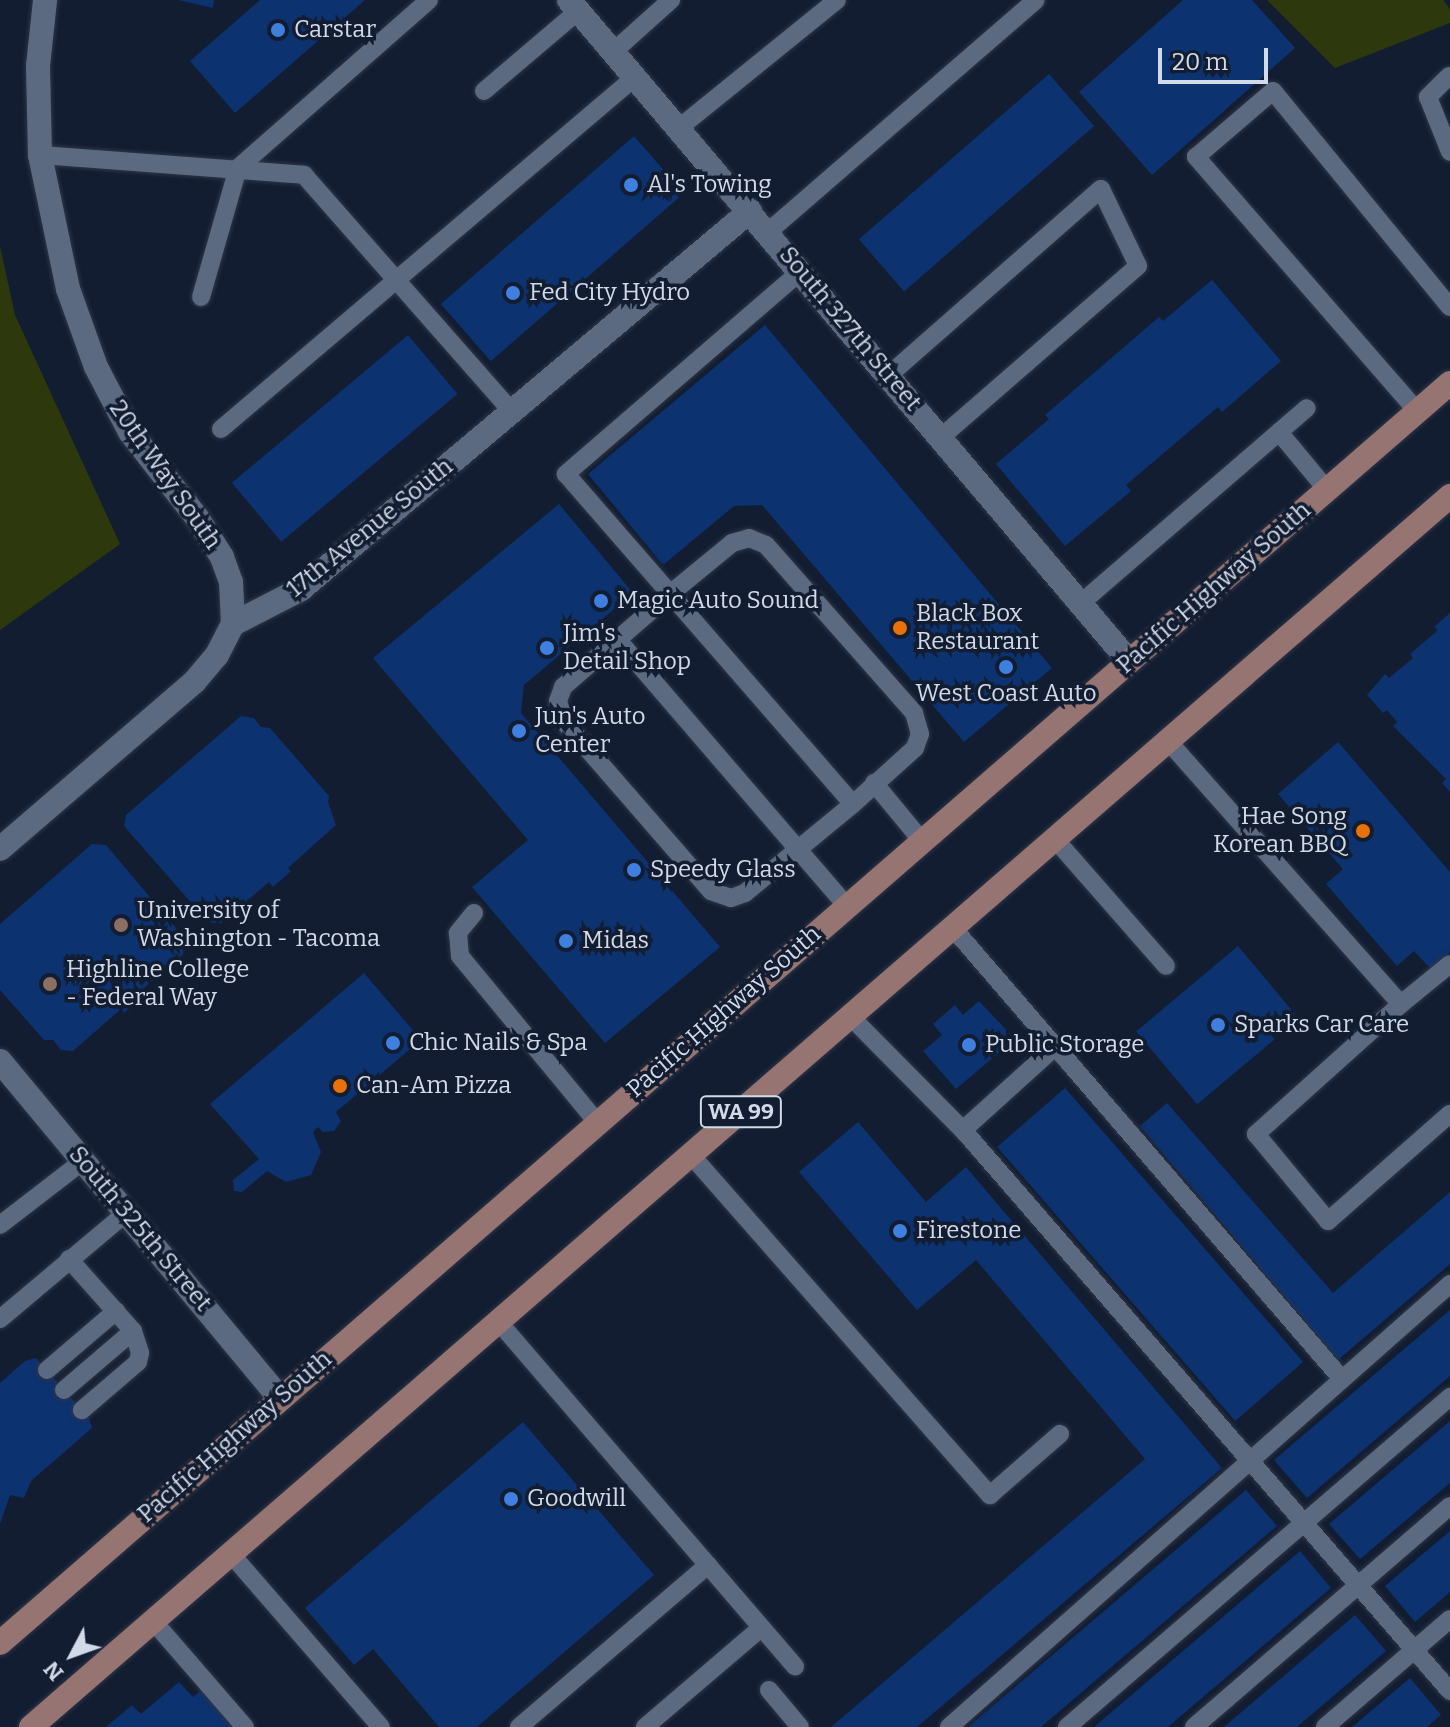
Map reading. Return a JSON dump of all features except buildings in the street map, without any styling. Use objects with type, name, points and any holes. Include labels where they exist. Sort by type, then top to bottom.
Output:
[{"type":"main road","name":"Pacific Highway South","points":[[0,1643],[1450,383]]},
{"type":"main road","name":"WA 99","points":[[31,1727],[1450,496]]},
{"type":"street","name":"20th Way South","points":[[45,0],[38,66],[40,155],[55,236],[86,344],[130,432],[198,519],[222,557],[231,582],[233,624]]},
{"type":"street","name":"South 327th Street","points":[[573,6],[768,232],[1129,661]]},
{"type":"street","name":"17th Avenue South","points":[[233,624],[301,589],[750,211]]},
{"type":"street","points":[[0,849],[195,681],[217,655],[233,624]]},
{"type":"street","name":"South 325th Street","points":[[0,1061],[280,1398]]},
{"type":"lane","points":[[201,297],[238,168],[429,0]]},
{"type":"lane","points":[[613,52],[671,0]]},
{"type":"lane","points":[[679,128],[837,0]]},
{"type":"lane","points":[[768,232],[1036,0]]},
{"type":"lane","points":[[484,91],[573,6]]},
{"type":"lane","points":[[1449,76],[1428,97],[1450,152]]},
{"type":"lane","points":[[221,429],[635,77]]},
{"type":"lane","points":[[1417,411],[1196,157],[1273,91],[1450,307]]},
{"type":"lane","points":[[40,155],[304,175],[513,413]]},
{"type":"lane","points":[[889,375],[1101,189],[1138,266],[941,437]]},
{"type":"lane","points":[[801,271],[566,474],[853,804]]},
{"type":"lane","points":[[1081,603],[1307,408]]},
{"type":"lane","points":[[1279,432],[1328,491]]},
{"type":"lane","points":[[749,538],[766,545],[917,720],[919,738],[915,748],[853,804],[745,893],[731,898],[720,897],[711,891],[564,722],[558,701],[563,687],[617,639],[732,543],[749,538]]},
{"type":"lane","points":[[617,639],[847,906]]},
{"type":"lane","points":[[1168,741],[1401,1004]]},
{"type":"lane","points":[[874,783],[922,841]]},
{"type":"lane","points":[[1054,838],[1166,966]]},
{"type":"lane","points":[[474,913],[458,933],[460,956],[597,1122]]},
{"type":"lane","points":[[953,928],[1341,1378]]},
{"type":"lane","points":[[1450,964],[1256,1134],[1328,1221],[1450,1114]]},
{"type":"lane","points":[[850,1016],[963,1130],[1450,1691]]},
{"type":"lane","points":[[963,1130],[1055,1047]]},
{"type":"lane","points":[[691,1155],[990,1495],[1060,1434]]},
{"type":"lane","points":[[0,1225],[83,1161]]},
{"type":"lane","points":[[0,1319],[127,1212]]},
{"type":"lane","points":[[69,1259],[133,1331],[139,1345],[138,1362],[82,1410]]},
{"type":"lane","points":[[949,1727],[1248,1459],[1450,1284]]},
{"type":"lane","points":[[47,1370],[116,1311]]},
{"type":"lane","points":[[497,1320],[795,1667]]},
{"type":"lane","points":[[64,1390],[133,1331]]},
{"type":"lane","points":[[1067,1727],[1450,1397]]},
{"type":"lane","points":[[1194,1727],[1450,1506]]},
{"type":"lane","points":[[231,1554],[381,1727]]},
{"type":"lane","points":[[519,1727],[708,1565]]},
{"type":"lane","points":[[1325,1727],[1450,1619]]},
{"type":"lane","points":[[154,1622],[245,1727]]},
{"type":"lane","points":[[645,1727],[761,1628]]},
{"type":"lane","points":[[769,1690],[800,1727]]},
{"type":"green space","points":[[1267,0],[1443,0],[1450,9],[1450,23],[1335,68]]},
{"type":"green space","points":[[0,246],[15,315],[120,544],[0,630]]},
{"type":"place","name":"Carstar","points":[[278,30]]},
{"type":"place","name":"Al's Towing","points":[[631,185]]},
{"type":"place","name":"Fed City Hydro","points":[[513,293]]},
{"type":"place","name":"Magic Auto Sound","points":[[601,601]]},
{"type":"place","name":"Black Box Restaurant","points":[[900,628]]},
{"type":"place","name":"Jim's Detail Shop","points":[[547,648]]},
{"type":"place","name":"West Coast Auto","points":[[1006,667]]},
{"type":"place","name":"Jun's Auto Center","points":[[519,731]]},
{"type":"place","name":"Hae Song Korean BBQ","points":[[1363,831]]},
{"type":"place","name":"Speedy Glass","points":[[634,870]]},
{"type":"place","name":"University of Washington - Tacoma","points":[[121,925]]},
{"type":"place","name":"Midas","points":[[566,941]]},
{"type":"place","name":"Highline College - Federal Way","points":[[50,984]]},
{"type":"place","name":"Sparks Car Care","points":[[1218,1025]]},
{"type":"place","name":"Chic Nails & Spa","points":[[393,1043]]},
{"type":"place","name":"Public Storage","points":[[969,1045]]},
{"type":"place","name":"Can-Am Pizza","points":[[340,1086]]},
{"type":"place","name":"Firestone","points":[[900,1231]]},
{"type":"place","name":"Goodwill","points":[[511,1499]]}]
